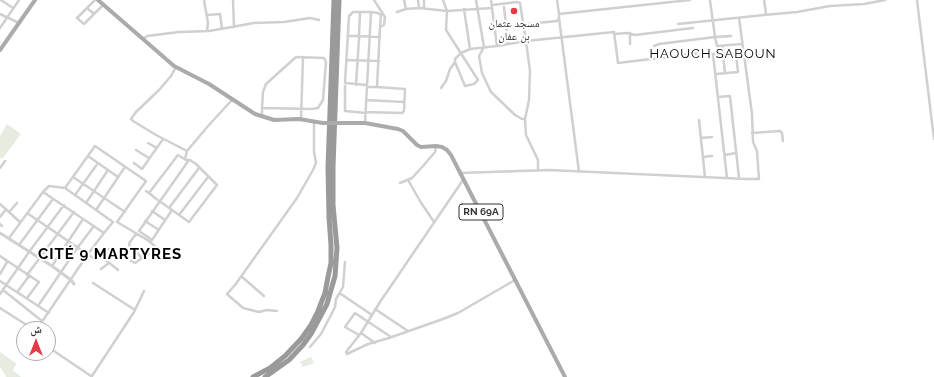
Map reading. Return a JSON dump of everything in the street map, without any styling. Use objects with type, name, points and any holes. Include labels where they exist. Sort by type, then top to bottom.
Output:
[{"type":"highway","points":[[253,377],[270,368],[285,356],[306,332],[318,311],[325,293],[331,263],[328,217],[328,167],[334,0]]},
{"type":"highway","points":[[265,377],[289,360],[311,334],[327,304],[335,276],[337,248],[333,205],[333,167],[339,0]]},
{"type":"main road","points":[[0,50],[35,0]]},
{"type":"main road","name":"RN 69A","points":[[98,0],[176,67],[209,84],[255,114],[274,120],[300,119],[323,123],[365,123],[398,129],[403,131],[413,142],[421,147],[436,146],[448,150],[566,377]]},
{"type":"street","points":[[1,0],[13,8]]},
{"type":"street","points":[[0,28],[7,16],[20,0]]},
{"type":"street","points":[[95,0],[78,18],[84,24],[104,5]]},
{"type":"street","points":[[204,0],[208,25],[207,31]]},
{"type":"street","points":[[233,0],[234,27]]},
{"type":"street","points":[[374,0],[385,17],[384,25],[380,27]]},
{"type":"street","points":[[404,0],[406,9]]},
{"type":"street","points":[[418,0],[419,8]]},
{"type":"street","points":[[424,0],[424,7]]},
{"type":"street","points":[[443,0],[447,11],[446,30],[478,80],[474,84],[465,86],[455,62]]},
{"type":"street","points":[[476,0],[484,47],[479,56],[482,72],[491,92],[515,115],[525,119]]},
{"type":"street","points":[[491,0],[496,46]]},
{"type":"street","points":[[557,0],[579,172]]},
{"type":"street","points":[[559,14],[690,0]]},
{"type":"street","points":[[710,0],[717,46],[742,44]]},
{"type":"street","points":[[764,0],[766,13],[764,16]]},
{"type":"street","points":[[678,24],[764,16],[830,6],[864,4],[885,0]]},
{"type":"street","points":[[917,0],[934,139]]},
{"type":"street","points":[[397,12],[406,9],[424,7],[447,11],[520,3],[530,71],[529,100],[525,119],[526,135],[538,160],[538,171]]},
{"type":"street","points":[[504,7],[508,44]]},
{"type":"street","points":[[87,8],[94,14]]},
{"type":"street","points":[[464,9],[470,49]]},
{"type":"street","points":[[345,86],[345,111],[402,113],[404,111],[405,89],[377,87],[367,86],[345,83],[349,16],[353,12],[371,12],[381,15],[377,87]]},
{"type":"street","points":[[356,84],[360,12]]},
{"type":"street","points":[[365,123],[371,12]]},
{"type":"street","points":[[0,14],[19,23]]},
{"type":"street","points":[[207,15],[220,14],[222,29]]},
{"type":"street","points":[[142,38],[172,33],[207,31],[310,18],[319,20]]},
{"type":"street","points":[[527,24],[554,22],[559,18]]},
{"type":"street","points":[[460,173],[538,171],[759,179],[757,151],[753,142],[748,84],[739,18]]},
{"type":"street","points":[[441,88],[446,81],[455,59],[461,53],[470,49],[526,41],[614,32],[614,34],[635,35],[693,28]]},
{"type":"street","points":[[614,34],[618,63],[709,52],[714,54],[743,53]]},
{"type":"street","points":[[630,34],[630,44]]},
{"type":"street","points":[[348,36],[380,38]]},
{"type":"street","points":[[654,46],[659,44],[732,36]]},
{"type":"street","points":[[722,46],[725,73]]},
{"type":"street","points":[[716,74],[738,72],[736,53]]},
{"type":"street","points":[[714,54],[727,178]]},
{"type":"street","points":[[262,108],[318,108],[323,100],[326,62],[324,58],[296,57],[266,84],[263,92],[262,108],[262,117]]},
{"type":"street","points":[[300,119],[304,57]]},
{"type":"street","points":[[346,60],[379,61]]},
{"type":"street","points":[[176,67],[168,80],[131,119],[163,139],[187,151]]},
{"type":"street","points":[[718,97],[730,96],[739,178]]},
{"type":"street","points":[[185,159],[187,151],[233,99]]},
{"type":"street","points":[[366,100],[404,102]]},
{"type":"street","points":[[699,120],[705,177]]},
{"type":"street","points":[[277,311],[267,310],[257,312],[243,308],[227,294],[297,198],[313,170],[316,163],[314,152],[314,121]]},
{"type":"street","points":[[752,132],[780,131],[782,133],[783,141]]},
{"type":"street","points":[[701,138],[712,137]]},
{"type":"street","points":[[134,163],[142,169],[163,139]]},
{"type":"street","points":[[148,143],[156,148]]},
{"type":"street","points":[[65,188],[95,146],[146,181],[117,222]]},
{"type":"street","points":[[400,183],[408,180],[423,166],[435,152],[436,146]]},
{"type":"street","points":[[136,150],[149,158]]},
{"type":"street","points":[[725,155],[736,153]]},
{"type":"street","points":[[178,155],[190,160],[217,185],[189,222],[148,192],[178,155]]},
{"type":"street","points":[[88,156],[118,177]]},
{"type":"street","points":[[703,157],[712,156]]},
{"type":"street","points":[[190,160],[159,201],[139,231],[152,240],[199,168]]},
{"type":"street","points":[[0,168],[5,161]]},
{"type":"street","points":[[75,195],[98,163]]},
{"type":"street","points":[[96,210],[125,167]]},
{"type":"street","points":[[86,203],[108,170]]},
{"type":"street","points":[[118,177],[122,173]]},
{"type":"street","points":[[73,177],[125,212]]},
{"type":"street","points":[[179,215],[208,177]]},
{"type":"street","points":[[464,179],[360,334],[346,352],[347,354],[368,344],[408,332],[458,313],[515,280]]},
{"type":"street","points":[[408,180],[434,222]]},
{"type":"street","points":[[9,238],[20,222],[43,192],[49,186],[65,188],[113,222],[117,222],[149,242],[158,250],[142,258],[136,263],[133,263],[109,249],[96,260],[27,213]]},
{"type":"street","points":[[43,192],[104,233]]},
{"type":"street","points":[[19,246],[54,199]]},
{"type":"street","points":[[9,212],[17,203]]},
{"type":"street","points":[[0,204],[20,222]]},
{"type":"street","points":[[0,294],[47,226],[64,206]]},
{"type":"street","points":[[0,217],[6,209]]},
{"type":"street","points":[[152,211],[165,220]]},
{"type":"street","points":[[18,292],[74,212]]},
{"type":"street","points":[[52,266],[83,219]]},
{"type":"street","points":[[145,221],[159,230]]},
{"type":"street","points":[[3,290],[42,321],[49,313],[88,254],[113,222]]},
{"type":"street","points":[[38,306],[60,272],[94,226]]},
{"type":"street","points":[[0,233],[52,266],[74,284]]},
{"type":"street","points":[[136,234],[129,245],[142,258]]},
{"type":"street","points":[[0,256],[17,269],[39,282],[28,298]]},
{"type":"street","points":[[101,256],[118,270]]},
{"type":"street","points":[[0,274],[7,262]]},
{"type":"street","points":[[310,347],[321,334],[332,315],[337,298],[343,287],[345,262]]},
{"type":"street","points":[[101,269],[109,263]]},
{"type":"street","points":[[241,276],[264,296]]},
{"type":"street","points":[[0,281],[49,313]]},
{"type":"street","points":[[93,283],[135,310]]},
{"type":"street","points":[[56,352],[91,376],[134,312],[144,291]]},
{"type":"street","points":[[339,294],[372,315]]},
{"type":"street","points":[[0,308],[20,321]]},
{"type":"street","points":[[375,310],[408,332]]},
{"type":"street","points":[[375,343],[345,327],[355,313],[392,337]]},
{"type":"shaded area","points":[[7,124],[21,134],[2,159],[0,157],[0,136]]},
{"type":"shaded area","points":[[0,352],[17,364],[13,370],[21,377],[6,377],[0,367]]},
{"type":"shaded area","points":[[311,357],[314,363],[303,367],[300,362]]},
{"type":"place","name":"مسجد عثمان بن عفان","points":[[514,11]]},
{"type":"district","name":"HAOUCH SABOUN","points":[[713,54]]},
{"type":"district","name":"CITÉ 9 MARTYRES","points":[[110,254]]}]
